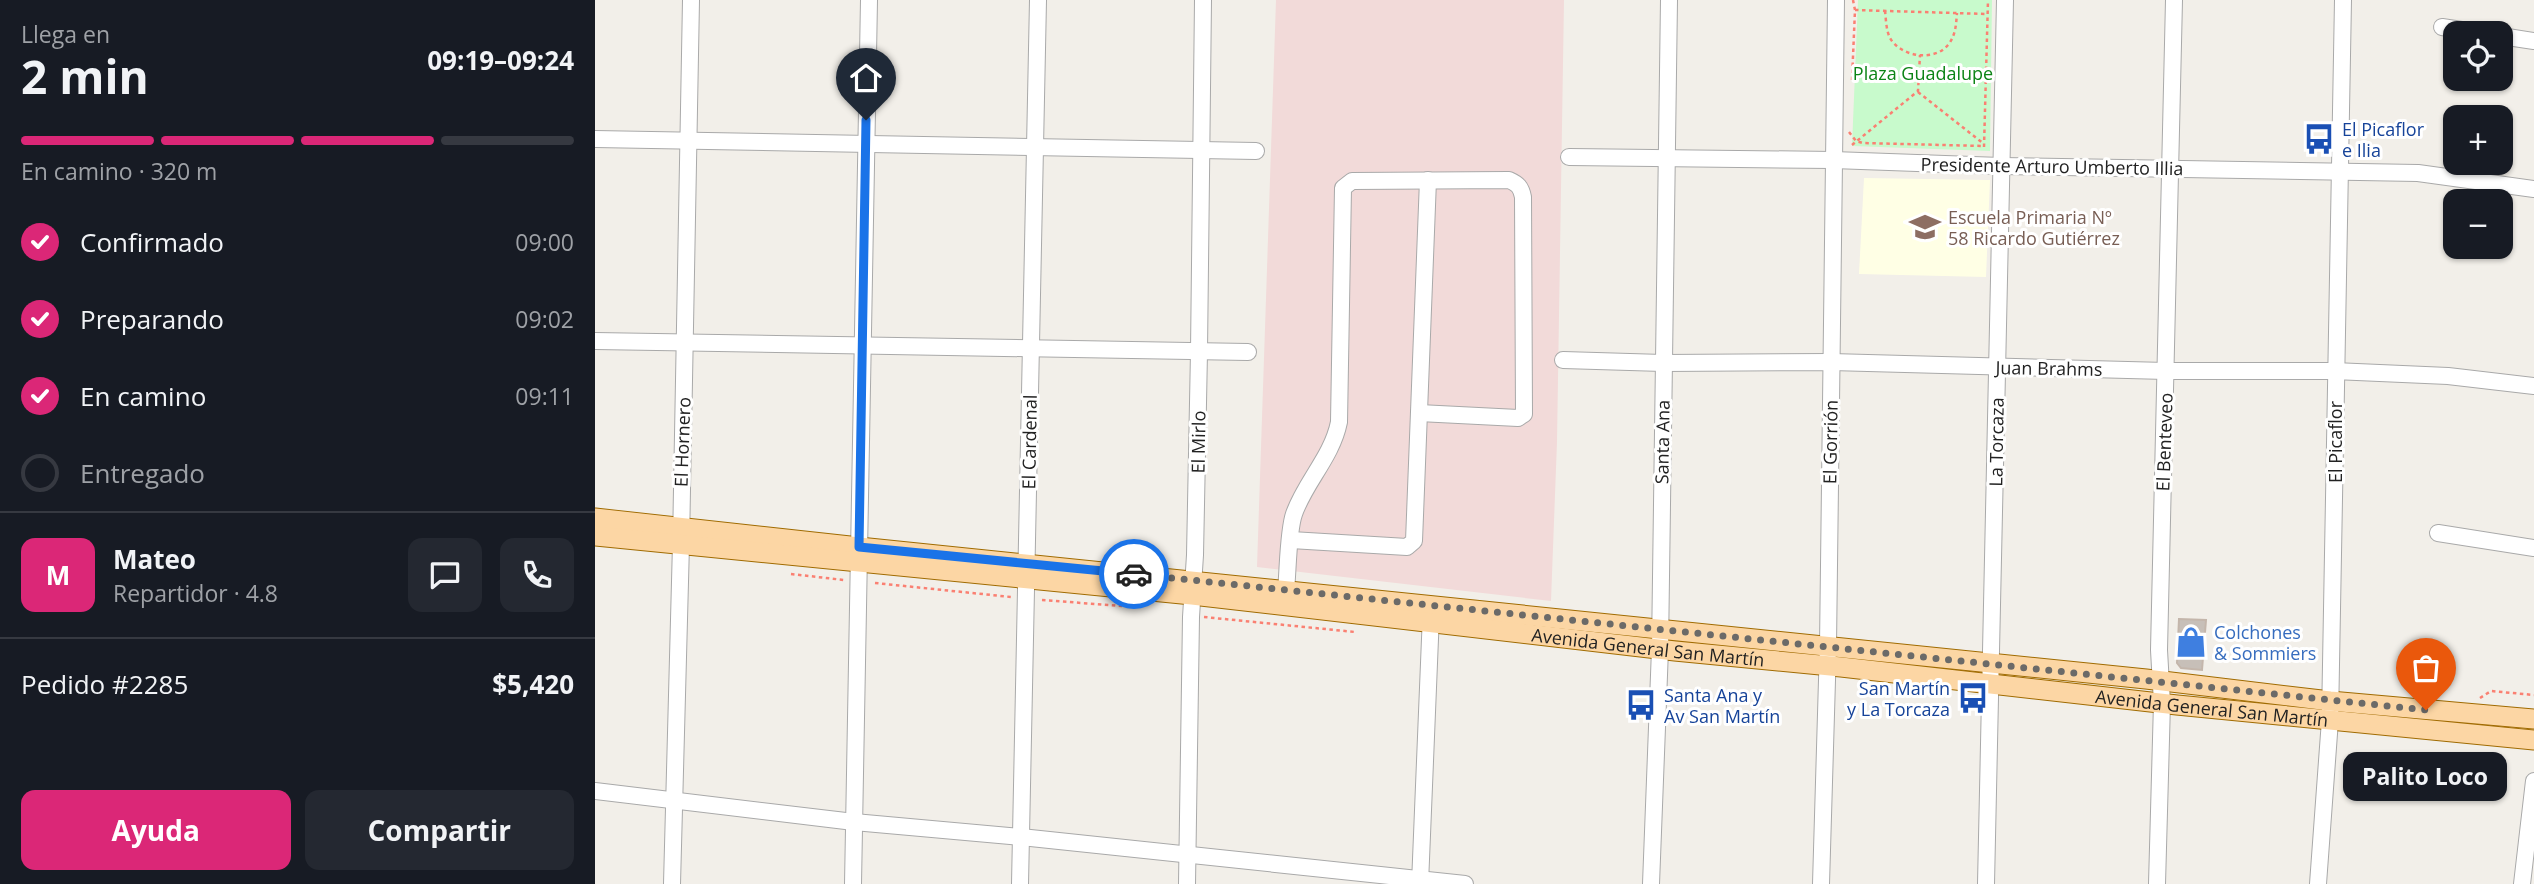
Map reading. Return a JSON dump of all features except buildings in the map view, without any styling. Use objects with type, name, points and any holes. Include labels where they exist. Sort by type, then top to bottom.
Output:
[{"type":"main road","name":"Avenida General San Martín","points":[[595,518],[681,536],[1431,613],[1659,640],[1991,673],[2161,681],[2330,710],[2534,740]]},
{"type":"main road","name":"Avenida General San Martín","points":[[595,536],[681,536]]},
{"type":"main road","name":"Avenida General San Martín","points":[[1991,673],[2162,703],[2534,719]]},
{"type":"street","name":"El Hornero","points":[[672,884],[691,0]]},
{"type":"street","points":[[853,884],[869,0]]},
{"type":"street","name":"El Cardenal","points":[[1020,884],[1038,0]]},
{"type":"street","name":"El Mirlo","points":[[1187,884],[1199,352],[1203,0]]},
{"type":"street","name":"Santa Ana","points":[[1651,884],[1659,640],[1669,0]]},
{"type":"street","name":"El Gorrión","points":[[1821,884],[1827,656],[1836,0]]},
{"type":"street","name":"El Benteveo","points":[[2157,884],[2162,703],[2159,650],[2174,0]]},
{"type":"street","name":"El Picaflor","points":[[2318,884],[2330,710],[2343,0]]},
{"type":"street","name":"La Torcaza","points":[[1986,884],[2005,7]]},
{"type":"street","points":[[2513,38],[2534,41]]},
{"type":"street","points":[[595,139],[1256,151]]},
{"type":"street","name":"Presidente Arturo Umberto Illia","points":[[1569,157],[2417,173],[2534,189]]},
{"type":"street","points":[[1291,540],[1412,545],[1414,541],[1428,180]]},
{"type":"street","points":[[1286,598],[1294,513],[1325,458],[1339,422],[1343,188],[1352,181],[1509,180],[1517,183],[1522,190],[1524,414],[1518,418],[1419,413]]},
{"type":"street","points":[[595,341],[1248,352]]},
{"type":"street","name":"Juan Brahms","points":[[1563,360],[1663,363],[1831,362],[2166,371],[2335,371],[2448,376],[2534,386]]},
{"type":"street","points":[[2438,533],[2534,548]]},
{"type":"street","points":[[1420,881],[1431,613]]},
{"type":"street","points":[[2522,884],[2534,781]]},
{"type":"street","points":[[595,791],[854,822],[1465,884]]},
{"type":"path","points":[[1851,81],[1855,10],[1853,0]]},
{"type":"path","points":[[1984,166],[1988,0]]},
{"type":"path","points":[[1855,10],[1987,13],[2005,7]]},
{"type":"path","points":[[1885,11],[1890,38],[1905,52],[1920,55],[1931,55],[1947,47],[1956,27],[1957,13]]},
{"type":"path","points":[[1833,160],[1917,91],[1920,55]]},
{"type":"path","points":[[1917,91],[1984,145]]},
{"type":"path","points":[[1850,120],[1849,133],[1856,141],[1984,145]]},
{"type":"shaded area","points":[[1276,0],[1564,0],[1557,442],[1551,601],[1257,567]]},
{"type":"shaded area","name":"Escuela Primaria Nº 58 Ricardo Gutiérrez","points":[[1864,178],[1990,180],[1986,277],[1859,274]]},
{"type":"green space","name":"Plaza Guadalupe","points":[[1858,0],[1992,0],[1990,151],[1852,146]]},
{"type":"way so far","points":[[1134,574],[2426,710]]},
{"type":"place","name":"El Picaflor e Ilia","points":[[2319,139]]},
{"type":"place","name":"Escuela Primaria Nº 58 Ricardo Gutiérrez","points":[[1925,227]]},
{"type":"place","name":"Colchones & Sommiers","points":[[2191,642]]},
{"type":"place","name":"San Martín y La Torcaza","points":[[1973,698]]},
{"type":"place","name":"Santa Ana y Av San Martín","points":[[1641,705]]},
{"type":"place","name":"Palito Loco","points":[[2426,710]]},
{"type":"route","points":[[866,120],[859,547],[1134,574]]}]
